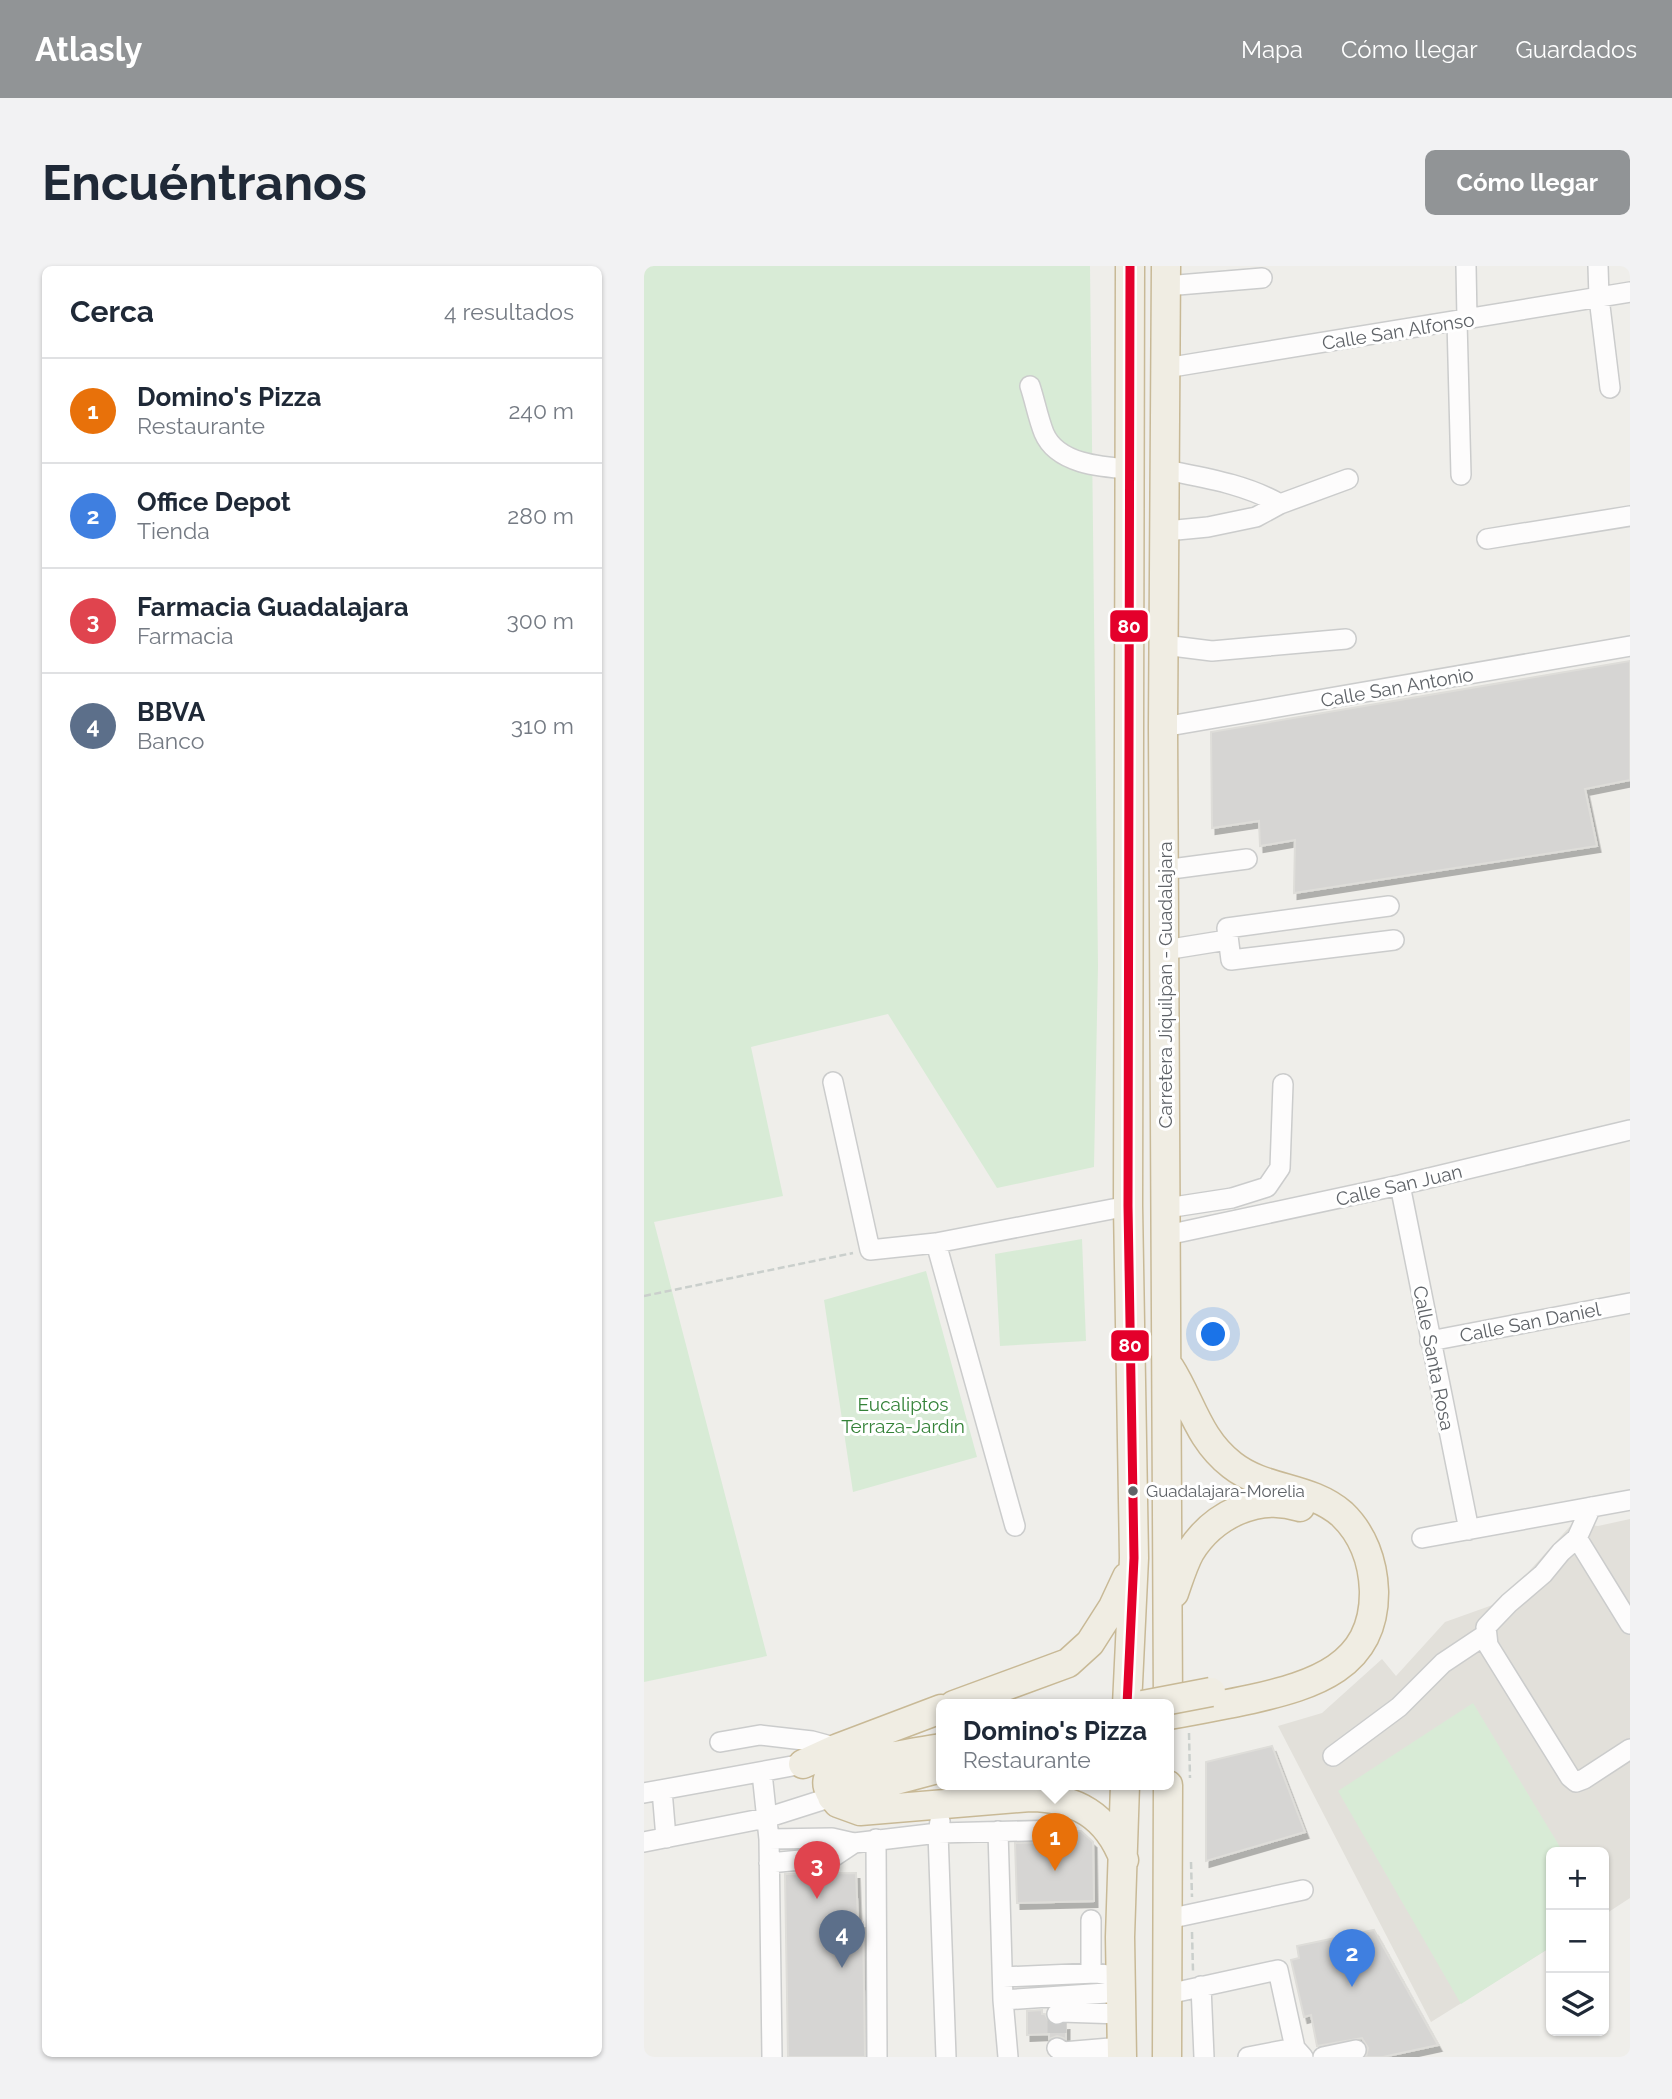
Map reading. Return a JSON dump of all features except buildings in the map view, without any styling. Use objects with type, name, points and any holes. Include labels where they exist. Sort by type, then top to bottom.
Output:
[{"type":"highway","name":"Carretera Jiquilpan - Guadalajara","points":[[1126,1699],[1134,1558],[1128,1206],[1130,266]]},
{"type":"highway","name":"Carretera Jiquilpan - Guadalajara","points":[[1166,276],[1163,727],[1168,1699]]},
{"type":"highway","points":[[1167,1363],[1196,1421],[1210,1442],[1231,1465],[1263,1482],[1309,1494],[1329,1505],[1351,1524],[1359,1535],[1372,1571],[1374,1595],[1370,1621],[1359,1644],[1343,1663],[1323,1677],[1301,1687],[1174,1702]]},
{"type":"highway","points":[[1168,1613],[1185,1563],[1197,1542],[1212,1526],[1240,1508],[1277,1502],[1304,1508],[1327,1524],[1351,1553],[1358,1576],[1358,1598],[1347,1629],[1324,1658],[1306,1668],[1174,1713]]},
{"type":"highway","points":[[971,1699],[1068,1664],[1082,1652],[1113,1607],[1134,1558]]},
{"type":"highway","points":[[803,1765],[838,1748],[936,1711]]},
{"type":"highway","points":[[936,1749],[837,1769],[828,1779],[827,1785],[832,1797],[844,1807],[860,1811],[1030,1797],[1067,1802],[1104,1824],[1116,1841],[1124,1860]]},
{"type":"highway","points":[[803,1765],[892,1758]]},
{"type":"highway","points":[[832,1797],[936,1769]]},
{"type":"highway","points":[[1122,2052],[1120,1937],[1125,1790]]},
{"type":"highway","points":[[1167,2057],[1168,1790]]},
{"type":"street","points":[[1461,475],[1462,320],[1466,266]]},
{"type":"street","points":[[1598,266],[1599,298],[1610,388]]},
{"type":"street","points":[[1166,276],[1262,278]]},
{"type":"street","name":"Calle San Alfonso","points":[[1166,368],[1630,292]]},
{"type":"street","points":[[1030,386],[1044,435],[1061,455],[1103,467],[1130,469]]},
{"type":"street","points":[[1166,470],[1229,483],[1265,495],[1280,504]]},
{"type":"street","points":[[1166,531],[1208,527],[1256,517],[1280,504],[1348,479]]},
{"type":"street","points":[[1487,539],[1630,516]]},
{"type":"street","points":[[1164,645],[1212,651],[1346,639]]},
{"type":"street","name":"Calle San Antonio","points":[[1163,727],[1630,646]]},
{"type":"street","points":[[1164,870],[1247,859]]},
{"type":"street","points":[[1389,906],[1227,928],[1227,940],[1231,960],[1394,940]]},
{"type":"street","points":[[1165,950],[1227,940]]},
{"type":"street","points":[[833,1083],[870,1250],[936,1243],[1128,1206]]},
{"type":"street","points":[[1167,1221],[1267,1188],[1280,1168],[1283,1084]]},
{"type":"street","name":"Calle San Juan","points":[[1167,1221],[1400,1185],[1630,1130]]},
{"type":"street","name":"Calle Santa Rosa","points":[[1400,1185],[1469,1530]]},
{"type":"street","points":[[936,1243],[1015,1526]]},
{"type":"street","name":"Calle San Daniel","points":[[1430,1341],[1630,1303]]},
{"type":"street","points":[[1422,1538],[1630,1500]]},
{"type":"street","points":[[1591,1507],[1577,1538],[1486,1627],[1485,1635],[1488,1645],[1532,1718],[1570,1777],[1576,1782],[1630,1749]]},
{"type":"street","points":[[1577,1538],[1630,1624]]},
{"type":"street","points":[[1333,1756],[1399,1707],[1443,1662],[1485,1635]]},
{"type":"street","points":[[720,1742],[760,1735],[812,1741],[838,1748]]},
{"type":"street","points":[[666,1838],[653,1791],[803,1765]]},
{"type":"street","points":[[762,1773],[769,1839],[772,2057]]},
{"type":"street","points":[[644,1842],[766,1818],[832,1797]]},
{"type":"street","points":[[946,1803],[938,1833],[946,2057]]},
{"type":"street","points":[[769,1839],[832,1838],[854,1843],[938,1833],[1063,1830]]},
{"type":"street","points":[[998,1831],[1003,2000],[1008,2057]]},
{"type":"street","points":[[876,1839],[877,2057]]},
{"type":"street","points":[[769,1863],[833,1857],[854,1843]]},
{"type":"street","points":[[1168,1919],[1303,1890]]},
{"type":"street","points":[[1091,1920],[1091,1973]]},
{"type":"street","points":[[1168,1993],[1278,1970],[1299,2052],[1248,2057]]},
{"type":"street","points":[[1003,1977],[1091,1973],[1121,1994]]},
{"type":"street","points":[[1201,1986],[1204,2057]]},
{"type":"street","points":[[1003,2000],[1121,1994]]},
{"type":"street","points":[[1057,2014],[1121,1994]]},
{"type":"street","points":[[1058,2048],[1063,2052],[1122,2052]]},
{"type":"street","points":[[1323,2057],[1356,2050]]},
{"type":"path","points":[[644,1296],[870,1250]]},
{"type":"shaded area","points":[[1630,1519],[1630,1898],[1609,1912],[1609,1847],[1546,1847],[1546,1950],[1431,2022],[1278,1726],[1322,1713],[1382,1659],[1396,1676],[1445,1622],[1501,1602],[1573,1523],[1598,1526]]},
{"type":"green space","points":[[644,266],[1090,266],[1098,966],[1094,1167],[997,1188],[888,1014],[751,1047],[783,1196],[654,1222],[767,1656],[644,1682]]},
{"type":"green space","points":[[1082,1239],[1086,1341],[1000,1346],[995,1254]]},
{"type":"green space","name":"Eucaliptos Terraza-Jardín","points":[[926,1271],[977,1457],[853,1492],[824,1300]]},
{"type":"green space","points":[[1473,1703],[1560,1847],[1546,1847],[1546,1950],[1461,2004],[1338,1791]]},
{"type":"tunnel","points":[[1057,2014],[1057,2048]]},
{"type":"transit line","name":"80","points":[[1127,1699],[1134,1558],[1128,1206],[1130,266]]},
{"type":"place","name":"Guadalajara-Morelia","points":[[1133,1491]]},
{"type":"place","name":"Domino's Pizza","points":[[1055,1871]]},
{"type":"place","name":"Farmacia Guadalajara","points":[[817,1899]]},
{"type":"place","name":"BBVA","points":[[842,1968]]},
{"type":"place","name":"Office Depot","points":[[1352,1987]]}]
